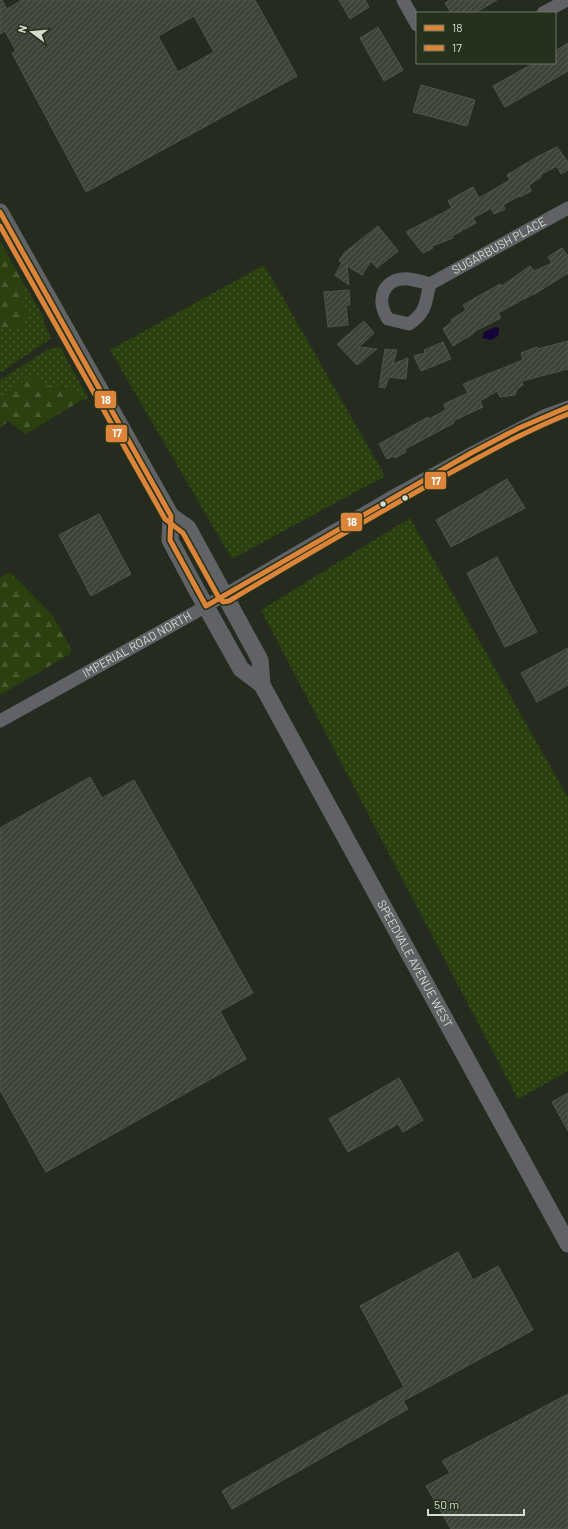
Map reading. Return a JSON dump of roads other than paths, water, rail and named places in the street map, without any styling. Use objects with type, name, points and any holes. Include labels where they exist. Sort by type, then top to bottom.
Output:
[{"type":"main road","name":"SPEEDVALE AVENUE WEST","points":[[0,212],[171,516],[188,528],[260,660],[262,685]]},
{"type":"main road","name":"SPEEDVALE AVENUE WEST","points":[[171,516],[170,540],[241,668],[262,685],[568,1244]]},
{"type":"street","points":[[403,0],[416,23]]},
{"type":"street","points":[[546,12],[567,0]]},
{"type":"street","name":"SUGARBUSH PLACE","points":[[430,284],[568,208]]},
{"type":"street","name":"IMPERIAL ROAD NORTH","points":[[0,721],[206,606],[384,502],[474,452],[546,415],[568,407]]}]
